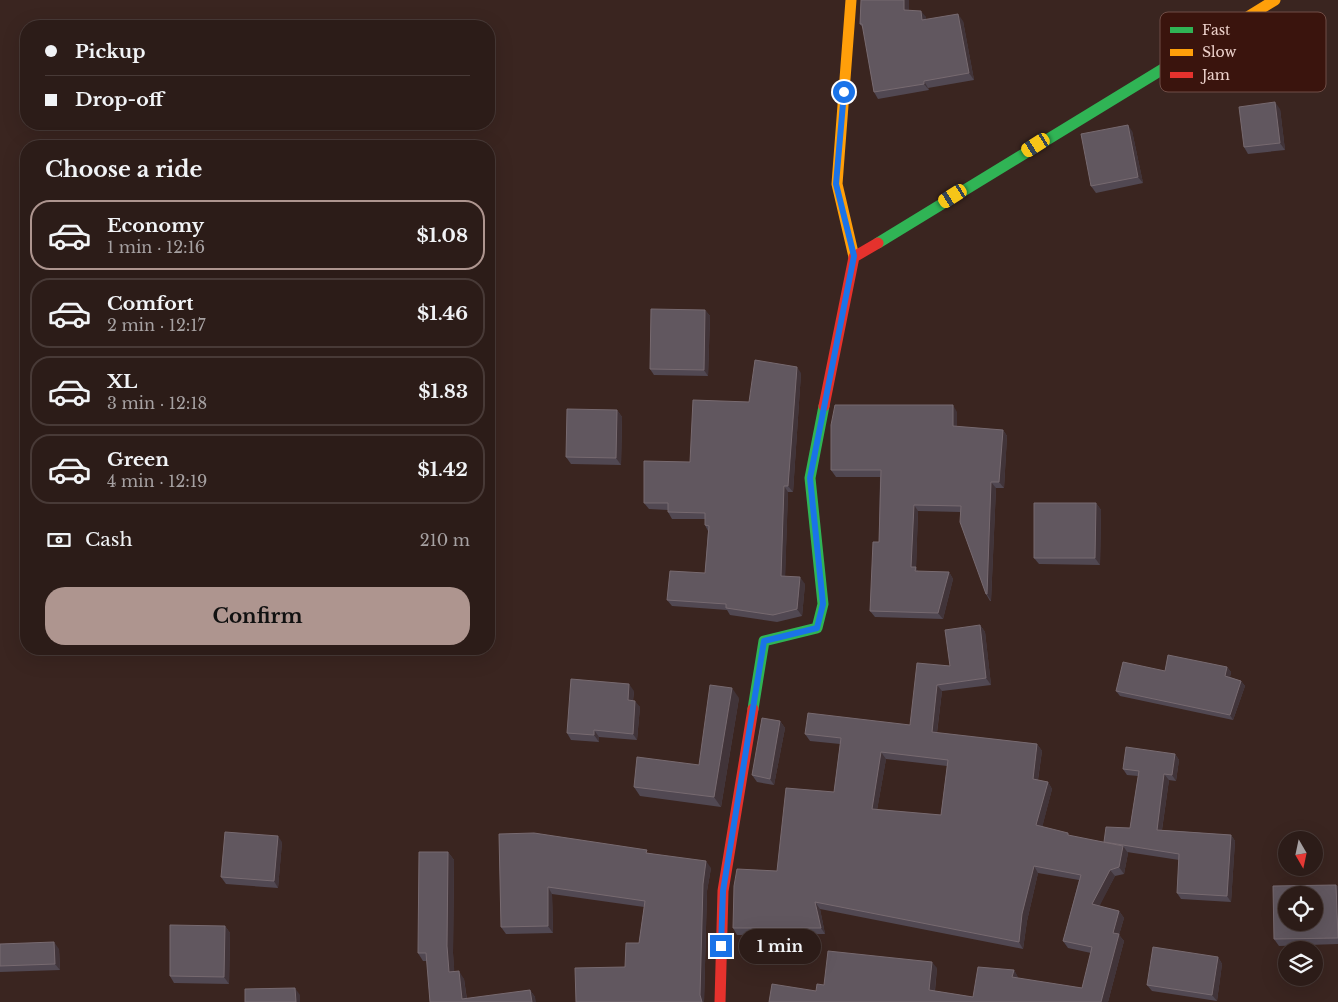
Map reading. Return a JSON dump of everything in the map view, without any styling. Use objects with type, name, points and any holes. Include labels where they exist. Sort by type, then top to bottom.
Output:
[{"type":"street","points":[[720,1002],[723,891],[764,641],[817,628],[823,604],[810,478],[854,256],[836,184],[851,0]]},
{"type":"street","points":[[1255,12],[1275,0]]},
{"type":"street","points":[[854,256],[1160,70]]},
{"type":"building","points":[[861,0],[904,0],[904,10],[921,11],[922,20],[958,14],[969,73],[924,81],[924,84],[874,92],[862,24],[860,24]]},
{"type":"building","points":[[1275,102],[1280,143],[1244,147],[1239,107]]},
{"type":"building","points":[[1128,125],[1138,177],[1091,186],[1081,134]]},
{"type":"building","points":[[651,309],[705,310],[704,370],[650,369]]},
{"type":"building","points":[[755,360],[797,367],[788,486],[784,486],[781,576],[800,577],[797,609],[773,615],[726,608],[726,604],[667,600],[670,571],[705,573],[709,526],[705,525],[705,513],[668,512],[668,503],[644,503],[644,461],[690,462],[693,400],[749,402]]},
{"type":"building","points":[[835,405],[953,405],[953,426],[1003,430],[999,482],[991,482],[987,594],[960,522],[961,506],[914,505],[911,567],[916,567],[915,571],[949,572],[938,613],[870,611],[873,542],[879,542],[881,470],[831,470],[831,425]]},
{"type":"building","points":[[567,409],[617,410],[616,458],[566,457]]},
{"type":"building","points":[[1034,503],[1096,503],[1095,558],[1034,558]]},
{"type":"building","points":[[980,625],[986,678],[937,685],[932,732],[1037,744],[1033,779],[1048,782],[1036,825],[1068,833],[1068,835],[1123,846],[1119,867],[1110,870],[1092,904],[1119,911],[1113,933],[1119,934],[1101,1002],[769,1002],[772,984],[816,991],[817,984],[824,985],[828,951],[932,962],[929,990],[973,997],[978,967],[1014,970],[1012,977],[1082,988],[1092,947],[1063,941],[1081,875],[1034,866],[1022,914],[1019,942],[815,902],[821,928],[733,928],[734,886],[737,869],[777,871],[786,788],[834,792],[841,738],[805,734],[808,713],[910,725],[917,663],[950,666],[945,630]],"holes":[[[881,752],[948,760],[941,815],[872,809]]]},
{"type":"building","points":[[1168,655],[1227,667],[1225,676],[1241,681],[1230,715],[1116,691],[1123,662],[1165,671]]},
{"type":"building","points":[[571,679],[629,684],[628,700],[635,701],[633,734],[594,730],[594,735],[567,733]]},
{"type":"building","points":[[710,685],[732,688],[714,797],[634,787],[637,757],[699,765]]},
{"type":"building","points":[[762,718],[780,721],[770,779],[752,775]]},
{"type":"building","points":[[1126,747],[1175,754],[1172,775],[1164,774],[1157,830],[1231,835],[1227,896],[1177,893],[1179,854],[1104,842],[1106,827],[1130,828],[1139,771],[1123,769]]},
{"type":"building","points":[[225,832],[278,836],[274,881],[221,877]]},
{"type":"building","points":[[534,833],[647,850],[646,853],[706,861],[703,884],[700,995],[702,1002],[576,1002],[575,968],[625,967],[626,943],[639,943],[645,901],[548,887],[548,926],[501,927],[499,834]]},
{"type":"building","points":[[419,852],[448,852],[447,946],[449,972],[459,971],[462,999],[530,990],[532,1002],[430,1002],[426,953],[418,953]]},
{"type":"building","points":[[1336,885],[1338,938],[1274,939],[1273,886]]},
{"type":"building","points":[[170,925],[225,926],[224,977],[170,976]]},
{"type":"building","points":[[54,942],[55,964],[0,966],[0,944]]},
{"type":"building","points":[[1153,947],[1218,957],[1212,995],[1147,985]]},
{"type":"building","points":[[295,988],[296,1002],[245,1002],[245,989]]},
{"type":"traffic: fast","points":[[878,243],[1160,71]]},
{"type":"traffic: fast","points":[[753,709],[764,641],[817,628],[823,604],[810,478],[824,406]]},
{"type":"traffic: slow","points":[[851,0],[837,184],[854,257]]},
{"type":"traffic: slow","points":[[1256,12],[1275,0]]},
{"type":"traffic: jam","points":[[824,406],[854,257],[878,243]]},
{"type":"traffic: jam","points":[[720,1002],[723,891],[753,709]]},
{"type":"route","points":[[721,946],[723,891],[764,641],[817,628],[823,604],[810,478],[854,256],[836,184],[844,92]]}]
